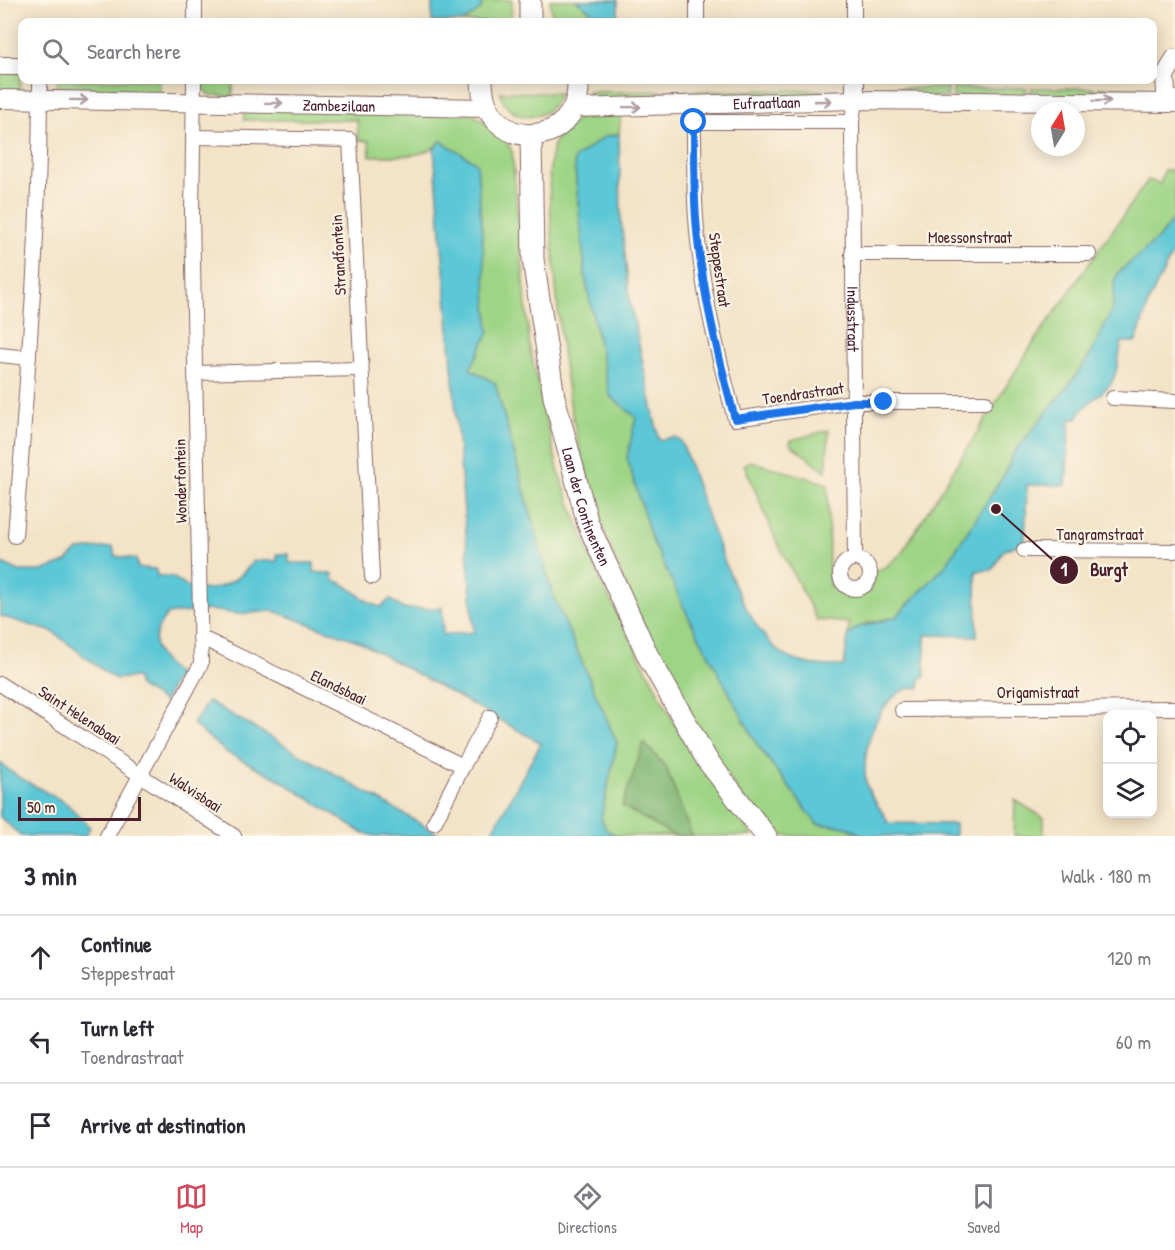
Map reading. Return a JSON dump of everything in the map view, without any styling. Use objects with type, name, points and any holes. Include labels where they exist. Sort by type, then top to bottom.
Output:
[{"type":"main road","points":[[530,0],[530,18]]},
{"type":"main road","points":[[482,84],[486,108],[505,128],[517,134],[531,135],[556,128],[573,108],[579,90],[578,84]]},
{"type":"main road","name":"Laan der Continenten","points":[[531,135],[533,259],[554,397],[588,524],[648,657],[689,729],[707,760],[766,836]]},
{"type":"street","points":[[195,0],[195,18]]},
{"type":"street","points":[[697,0],[697,18]]},
{"type":"street","points":[[854,0],[854,18]]},
{"type":"street","points":[[1165,65],[1166,94],[1175,103]]},
{"type":"street","points":[[0,66],[18,66]]},
{"type":"street","points":[[15,536],[29,358],[38,199],[40,84]]},
{"type":"street","points":[[193,101],[194,84]]},
{"type":"street","name":"Indusstraat","points":[[855,84],[852,122],[855,559]]},
{"type":"street","name":"Zambezilaan","points":[[0,99],[486,108]]},
{"type":"street","name":"Eufraatlaan","points":[[573,108],[855,100],[1175,103]]},
{"type":"street","name":"Wonderfontein","points":[[107,836],[201,664],[195,373],[193,101]]},
{"type":"street","name":"Eufraatlaan","points":[[694,122],[852,122]]},
{"type":"street","name":"Steppestraat","points":[[694,122],[695,203],[704,279],[717,353],[735,419]]},
{"type":"street","name":"Strandfontein","points":[[193,137],[350,140],[372,577]]},
{"type":"street","name":"Moessonstraat","points":[[852,254],[1089,254]]},
{"type":"street","points":[[0,355],[29,358]]},
{"type":"street","points":[[195,373],[360,369]]},
{"type":"street","points":[[1113,398],[1175,401]]},
{"type":"street","name":"Toendrastraat","points":[[735,419],[854,402],[985,402]]},
{"type":"street","name":"Tangramstraat","points":[[1024,550],[1175,551]]},
{"type":"street","name":"Elandsbaai","points":[[200,637],[463,766]]},
{"type":"street","name":"Saint Helenabaai","points":[[0,684],[140,775]]},
{"type":"street","name":"Origamistraat","points":[[902,710],[1175,708]]},
{"type":"street","points":[[434,823],[490,717]]},
{"type":"street","name":"Walvisbaai","points":[[140,775],[234,836]]},
{"type":"green space","points":[[482,0],[512,0],[511,18],[469,18],[481,9]]},
{"type":"green space","points":[[550,0],[576,0],[600,18],[552,18]]},
{"type":"green space","points":[[0,69],[18,69],[20,94],[0,94]]},
{"type":"green space","points":[[57,84],[160,84],[160,95],[57,95]]},
{"type":"green space","points":[[202,84],[233,84],[233,96],[209,95],[202,88]]},
{"type":"green space","points":[[887,88],[948,88],[948,97],[887,97]]},
{"type":"green space","points":[[953,88],[1027,88],[1027,97],[953,97]]},
{"type":"green space","points":[[1031,88],[1095,88],[1095,97],[1031,97]]},
{"type":"green space","points":[[1099,88],[1144,88],[1144,97],[1099,98]]},
{"type":"green space","points":[[824,91],[823,97],[592,102],[588,92]]},
{"type":"green space","points":[[500,92],[559,93],[547,111],[528,116],[519,115],[511,110],[504,103]]},
{"type":"green space","points":[[244,107],[471,114],[484,121],[504,139],[512,151],[530,350],[559,474],[599,578],[678,730],[753,836],[618,836],[606,830],[601,818],[617,743],[552,593],[495,383],[470,369],[489,332],[441,141],[418,154],[370,156],[369,141],[358,140],[357,120],[244,120]]},
{"type":"green space","points":[[590,115],[621,115],[619,134],[604,137],[574,159],[586,282],[610,396],[636,417],[628,458],[689,618],[758,746],[817,824],[847,827],[864,836],[770,836],[711,750],[659,658],[636,610],[598,512],[576,435],[566,382],[549,182],[551,157],[555,143],[564,130],[580,118]]},
{"type":"green space","points":[[1164,170],[1175,170],[1175,216],[1159,238],[1118,273],[1113,308],[1092,352],[1072,381],[1013,454],[1006,472],[946,565],[896,617],[868,623],[857,628],[848,636],[849,623],[817,620],[775,538],[744,464],[750,461],[828,484],[829,586],[842,589],[852,595],[869,592],[874,581],[873,571],[884,568],[901,554],[1032,345],[1148,180],[1160,184]]},
{"type":"green space","points":[[829,430],[826,471],[790,444],[791,440]]},
{"type":"green space","points":[[644,743],[666,767],[692,836],[674,836],[622,806]]},
{"type":"green space","points":[[1015,800],[1044,818],[1044,836],[1014,836]]},
{"type":"water","points":[[432,0],[482,0],[481,9],[469,18],[432,18]]},
{"type":"water","points":[[576,0],[618,0],[618,18],[600,18]]},
{"type":"water","points":[[619,134],[621,219],[630,302],[659,440],[674,437],[681,441],[723,558],[752,618],[768,641],[786,656],[814,665],[844,666],[848,636],[856,628],[896,617],[946,565],[1006,472],[1013,454],[1072,381],[1092,352],[1113,308],[1114,282],[1118,273],[1159,238],[1175,216],[1175,248],[1149,301],[1136,342],[1122,342],[1116,373],[1111,384],[1087,405],[1076,419],[1070,419],[1066,485],[1027,485],[1025,541],[1003,551],[992,570],[976,571],[977,636],[925,635],[925,677],[920,678],[920,688],[906,690],[894,697],[883,709],[869,740],[865,772],[867,786],[888,823],[955,824],[955,836],[864,836],[847,827],[817,824],[758,746],[689,618],[652,540],[627,458],[636,417],[610,396],[586,282],[574,159],[604,137]]},
{"type":"water","points":[[441,141],[477,163],[489,332],[470,369],[495,383],[552,593],[617,743],[601,818],[606,830],[618,836],[490,836],[541,743],[358,641],[273,611],[238,614],[211,610],[168,614],[157,631],[156,647],[163,661],[178,674],[164,702],[139,686],[136,677],[116,679],[109,675],[53,632],[0,616],[0,562],[19,571],[42,571],[66,562],[78,550],[113,547],[115,556],[136,559],[138,568],[156,569],[157,576],[169,576],[186,586],[200,589],[227,584],[242,574],[253,561],[277,561],[277,554],[289,554],[289,563],[314,563],[314,572],[333,574],[333,580],[340,582],[374,605],[381,607],[390,599],[403,609],[442,608],[443,635],[474,632],[434,149]]},
{"type":"water","points":[[208,701],[442,836],[375,836],[361,832],[277,778],[226,752],[193,724]]},
{"type":"water","points":[[0,763],[17,776],[66,803],[90,827],[86,836],[21,836],[0,817]]},
{"type":"place","name":"Burgt","points":[[996,509]]},
{"type":"route","points":[[694,122],[695,203],[704,279],[717,353],[735,419],[854,402],[884,402]]}]
